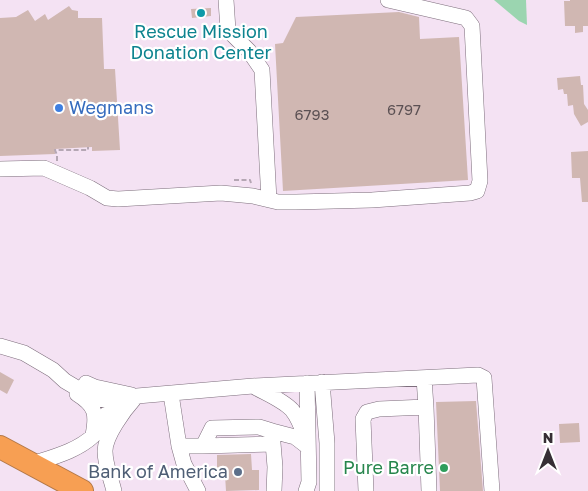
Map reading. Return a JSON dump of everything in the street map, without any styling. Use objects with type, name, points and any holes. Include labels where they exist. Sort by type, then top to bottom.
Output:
[{"type":"highway","points":[[0,447],[82,491]]},
{"type":"lane","points":[[226,0],[228,30],[249,51],[262,70],[269,200]]},
{"type":"lane","points":[[0,169],[44,168],[90,188],[107,198],[118,199],[221,192],[253,196],[278,202],[296,202],[372,200],[477,191],[480,181],[472,26],[466,18],[388,0]]},
{"type":"lane","points":[[0,346],[24,353],[53,370],[65,381],[87,394],[110,402],[137,396],[253,386],[478,375],[484,378],[492,491]]},
{"type":"lane","points":[[53,370],[56,381],[87,401],[94,411],[96,423],[93,435]]},
{"type":"lane","points":[[424,378],[430,491]]},
{"type":"lane","points":[[306,491],[314,383]]},
{"type":"lane","points":[[314,383],[327,442],[327,491]]},
{"type":"lane","points":[[253,386],[292,410],[302,428],[308,447]]},
{"type":"lane","points":[[171,394],[179,446],[184,464],[198,491]]},
{"type":"lane","points":[[32,464],[59,455],[82,444],[102,424],[111,408],[137,396]]},
{"type":"lane","points":[[114,491],[105,449],[120,416],[137,396]]},
{"type":"lane","points":[[366,491],[363,420],[367,412],[379,409],[426,407]]},
{"type":"lane","points":[[179,446],[203,446],[296,437],[308,447]]},
{"type":"lane","points":[[273,438],[274,491]]},
{"type":"path","points":[[57,162],[58,154],[55,150],[88,150],[88,147]]},
{"type":"green space","points":[[494,0],[526,0],[527,25],[519,21]]},
{"type":"building","points":[[588,0],[588,26],[583,26],[583,32],[575,33],[575,26],[565,26],[564,1]]},
{"type":"building","name":"Wegmans","points":[[69,6],[72,10],[78,11],[78,18],[102,18],[104,69],[115,69],[120,150],[92,151],[92,147],[55,149],[55,154],[0,156],[0,18],[16,17],[28,10],[35,21],[45,14],[48,20]]},
{"type":"building","name":"Rescue Mission Donation Center","points":[[211,8],[211,16],[192,18],[191,9]]},
{"type":"building","points":[[399,12],[419,17],[420,39],[459,37],[468,180],[283,191],[275,44],[283,43],[296,17]]},
{"type":"building","points":[[580,76],[581,85],[583,85],[584,104],[588,110],[588,122],[581,126],[574,114],[573,105],[568,106],[567,94],[564,94],[563,89],[558,90],[557,78]]},
{"type":"building","points":[[588,151],[588,202],[582,202],[580,178],[572,178],[571,152]]},
{"type":"building","points":[[0,372],[14,380],[7,394],[0,390]]},
{"type":"building","points":[[476,401],[483,491],[440,491],[436,402]]},
{"type":"building","points":[[579,423],[580,442],[560,443],[559,424]]},
{"type":"building","name":"Bank of America","points":[[251,454],[252,470],[259,470],[259,490],[226,491],[225,475],[217,475],[217,455]]},
{"type":"place","name":"Rescue Mission Donation Center","points":[[201,13]]},
{"type":"place","name":"Wegmans","points":[[59,108]]},
{"type":"place","name":"Pure Barre","points":[[444,468]]},
{"type":"place","name":"Bank of America","points":[[238,472]]}]
